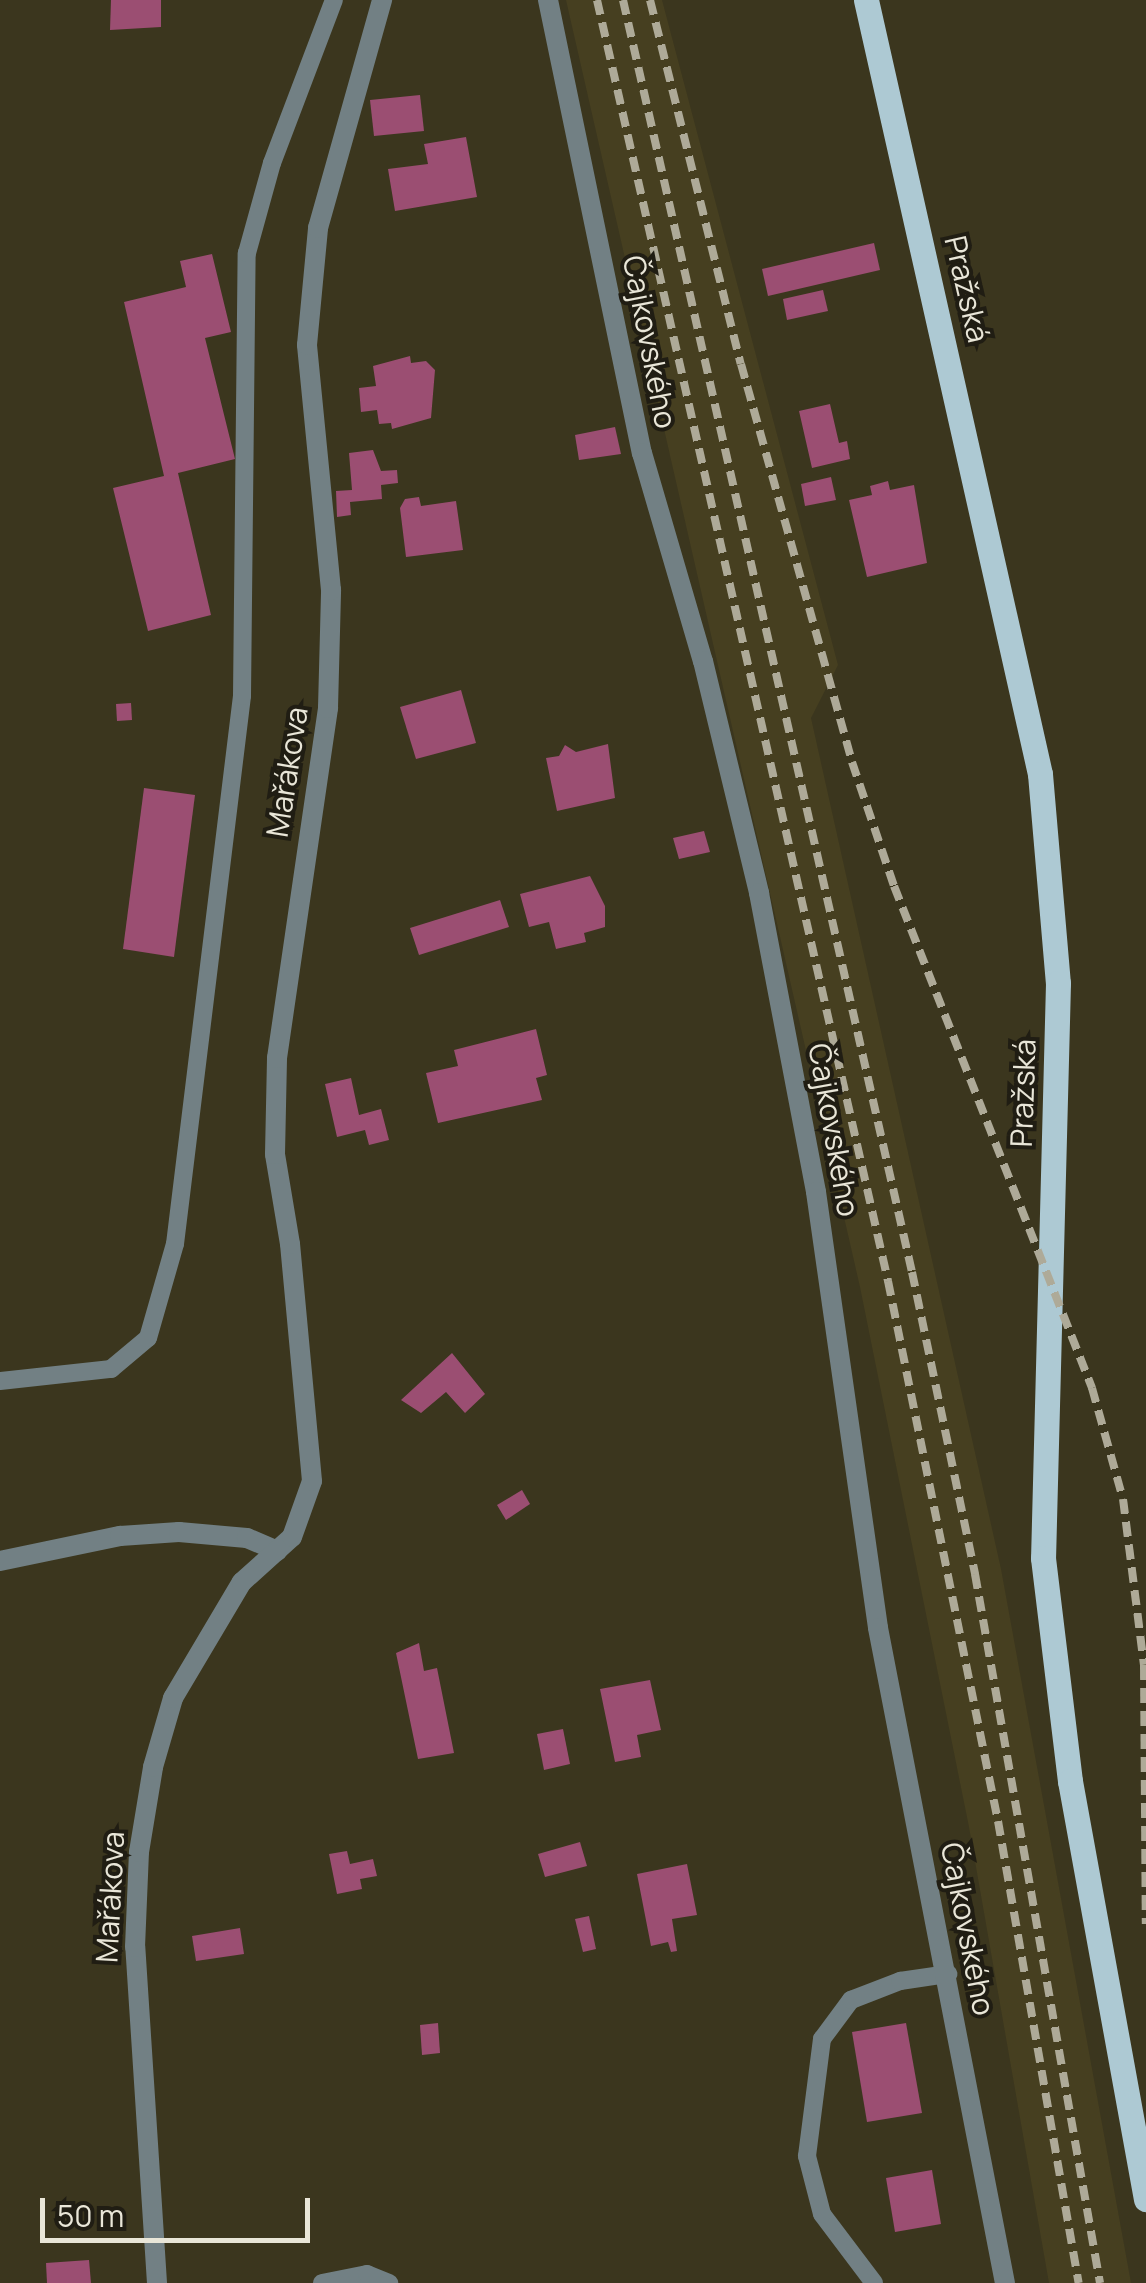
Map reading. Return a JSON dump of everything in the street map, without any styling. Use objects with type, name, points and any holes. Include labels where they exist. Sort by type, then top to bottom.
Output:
[{"type":"main road","name":"Pražská","points":[[866,0],[1040,774],[1058,984],[1043,1558],[1070,1781],[1146,2199]]},
{"type":"street","name":"Mařákova","points":[[157,2283],[136,2033],[144,1818],[173,1698],[242,1582],[292,1536],[312,1481],[290,1244],[275,1154],[276,1058],[328,708],[332,590],[306,345],[318,228],[382,0]]},
{"type":"street","name":"Čajkovského","points":[[548,0],[642,452],[702,661],[759,893],[816,1192],[878,1628],[948,1974],[1004,2283]]},
{"type":"street","points":[[0,1561],[120,1536],[179,1532],[247,1538],[277,1551]]},
{"type":"lane","points":[[0,1381],[111,1369],[148,1338],[175,1244],[242,696],[247,253],[272,163],[334,0]]},
{"type":"lane","points":[[874,2283],[822,2214],[807,2156],[822,2039],[851,2000],[900,1980],[948,1974]]},
{"type":"lane","points":[[322,2283],[367,2274],[389,2283]]},
{"type":"shaded area","points":[[566,0],[662,0],[838,665],[811,718],[1001,1569],[1131,2283],[1049,2283],[969,1827],[860,1287]]},
{"type":"building","points":[[111,0],[161,0],[161,27],[110,30]]},
{"type":"building","points":[[420,95],[424,131],[374,136],[370,100]]},
{"type":"building","points":[[466,137],[477,197],[395,211],[388,169],[428,164],[424,144]]},
{"type":"building","points":[[874,243],[880,270],[768,296],[762,269]]},
{"type":"building","points":[[212,254],[231,332],[205,338],[235,459],[178,473],[211,615],[148,631],[113,488],[164,476],[124,302],[186,287],[180,261]]},
{"type":"building","points":[[823,290],[828,311],[787,320],[783,299]]},
{"type":"building","points":[[410,356],[411,363],[426,361],[435,370],[431,418],[392,429],[391,423],[379,424],[377,410],[361,412],[359,388],[376,386],[373,366]]},
{"type":"building","points":[[830,404],[839,443],[847,441],[850,459],[812,468],[799,411]]},
{"type":"building","points":[[615,427],[621,454],[579,460],[575,435]]},
{"type":"building","points":[[373,450],[381,471],[397,470],[398,483],[381,485],[382,499],[350,502],[351,515],[337,517],[336,491],[352,490],[349,453]]},
{"type":"building","points":[[831,477],[836,500],[805,506],[801,484]]},
{"type":"building","points":[[888,481],[890,490],[914,485],[927,563],[867,577],[849,500],[872,495],[870,486]]},
{"type":"building","points":[[419,497],[421,506],[456,501],[463,550],[406,557],[400,508],[405,499]]},
{"type":"building","points":[[461,690],[476,743],[416,759],[400,707]]},
{"type":"building","points":[[131,703],[132,720],[117,721],[116,704]]},
{"type":"building","points":[[608,744],[615,798],[557,811],[546,758],[559,756],[565,745],[576,752]]},
{"type":"building","points":[[144,788],[195,795],[174,957],[123,949]]},
{"type":"building","points":[[704,831],[710,852],[679,859],[673,838]]},
{"type":"building","points":[[590,876],[605,906],[605,927],[584,933],[586,942],[556,949],[549,922],[529,927],[520,894]]},
{"type":"building","points":[[500,900],[509,927],[419,955],[410,928]]},
{"type":"building","points":[[536,1029],[547,1075],[536,1078],[542,1100],[438,1123],[426,1073],[458,1066],[454,1050]]},
{"type":"building","points":[[351,1078],[359,1115],[381,1109],[389,1140],[369,1145],[365,1130],[337,1137],[325,1084]]},
{"type":"building","points":[[452,1353],[485,1394],[465,1413],[446,1392],[421,1413],[401,1400]]},
{"type":"building","points":[[522,1490],[530,1504],[506,1520],[497,1505]]},
{"type":"building","points":[[419,1643],[424,1671],[437,1668],[454,1753],[418,1759],[396,1653]]},
{"type":"building","points":[[650,1680],[661,1730],[637,1735],[641,1757],[615,1762],[600,1689]]},
{"type":"building","points":[[563,1729],[570,1764],[544,1770],[537,1734]]},
{"type":"building","points":[[580,1842],[587,1866],[545,1877],[538,1854]]},
{"type":"building","points":[[347,1851],[350,1864],[373,1859],[377,1876],[360,1879],[362,1889],[337,1894],[329,1854]]},
{"type":"building","points":[[687,1864],[697,1915],[672,1919],[677,1951],[671,1952],[668,1942],[651,1946],[637,1874]]},
{"type":"building","points":[[589,1916],[596,1949],[583,1952],[575,1919]]},
{"type":"building","points":[[240,1928],[244,1954],[196,1961],[192,1936]]},
{"type":"building","points":[[438,2023],[440,2053],[422,2055],[420,2025]]},
{"type":"building","points":[[906,2023],[922,2113],[867,2122],[852,2032]]},
{"type":"building","points":[[932,2170],[941,2224],[895,2232],[886,2178]]},
{"type":"building","points":[[89,2260],[91,2283],[47,2283],[46,2263]]},
{"type":"railway","points":[[597,0],[888,1281],[998,1821],[1079,2283]]},
{"type":"railway","points":[[623,0],[912,1272],[975,1574],[1100,2283]]},
{"type":"railway","points":[[650,0],[741,364],[852,762],[894,886],[1092,1388],[1123,1499],[1144,1665],[1146,1924]]}]
